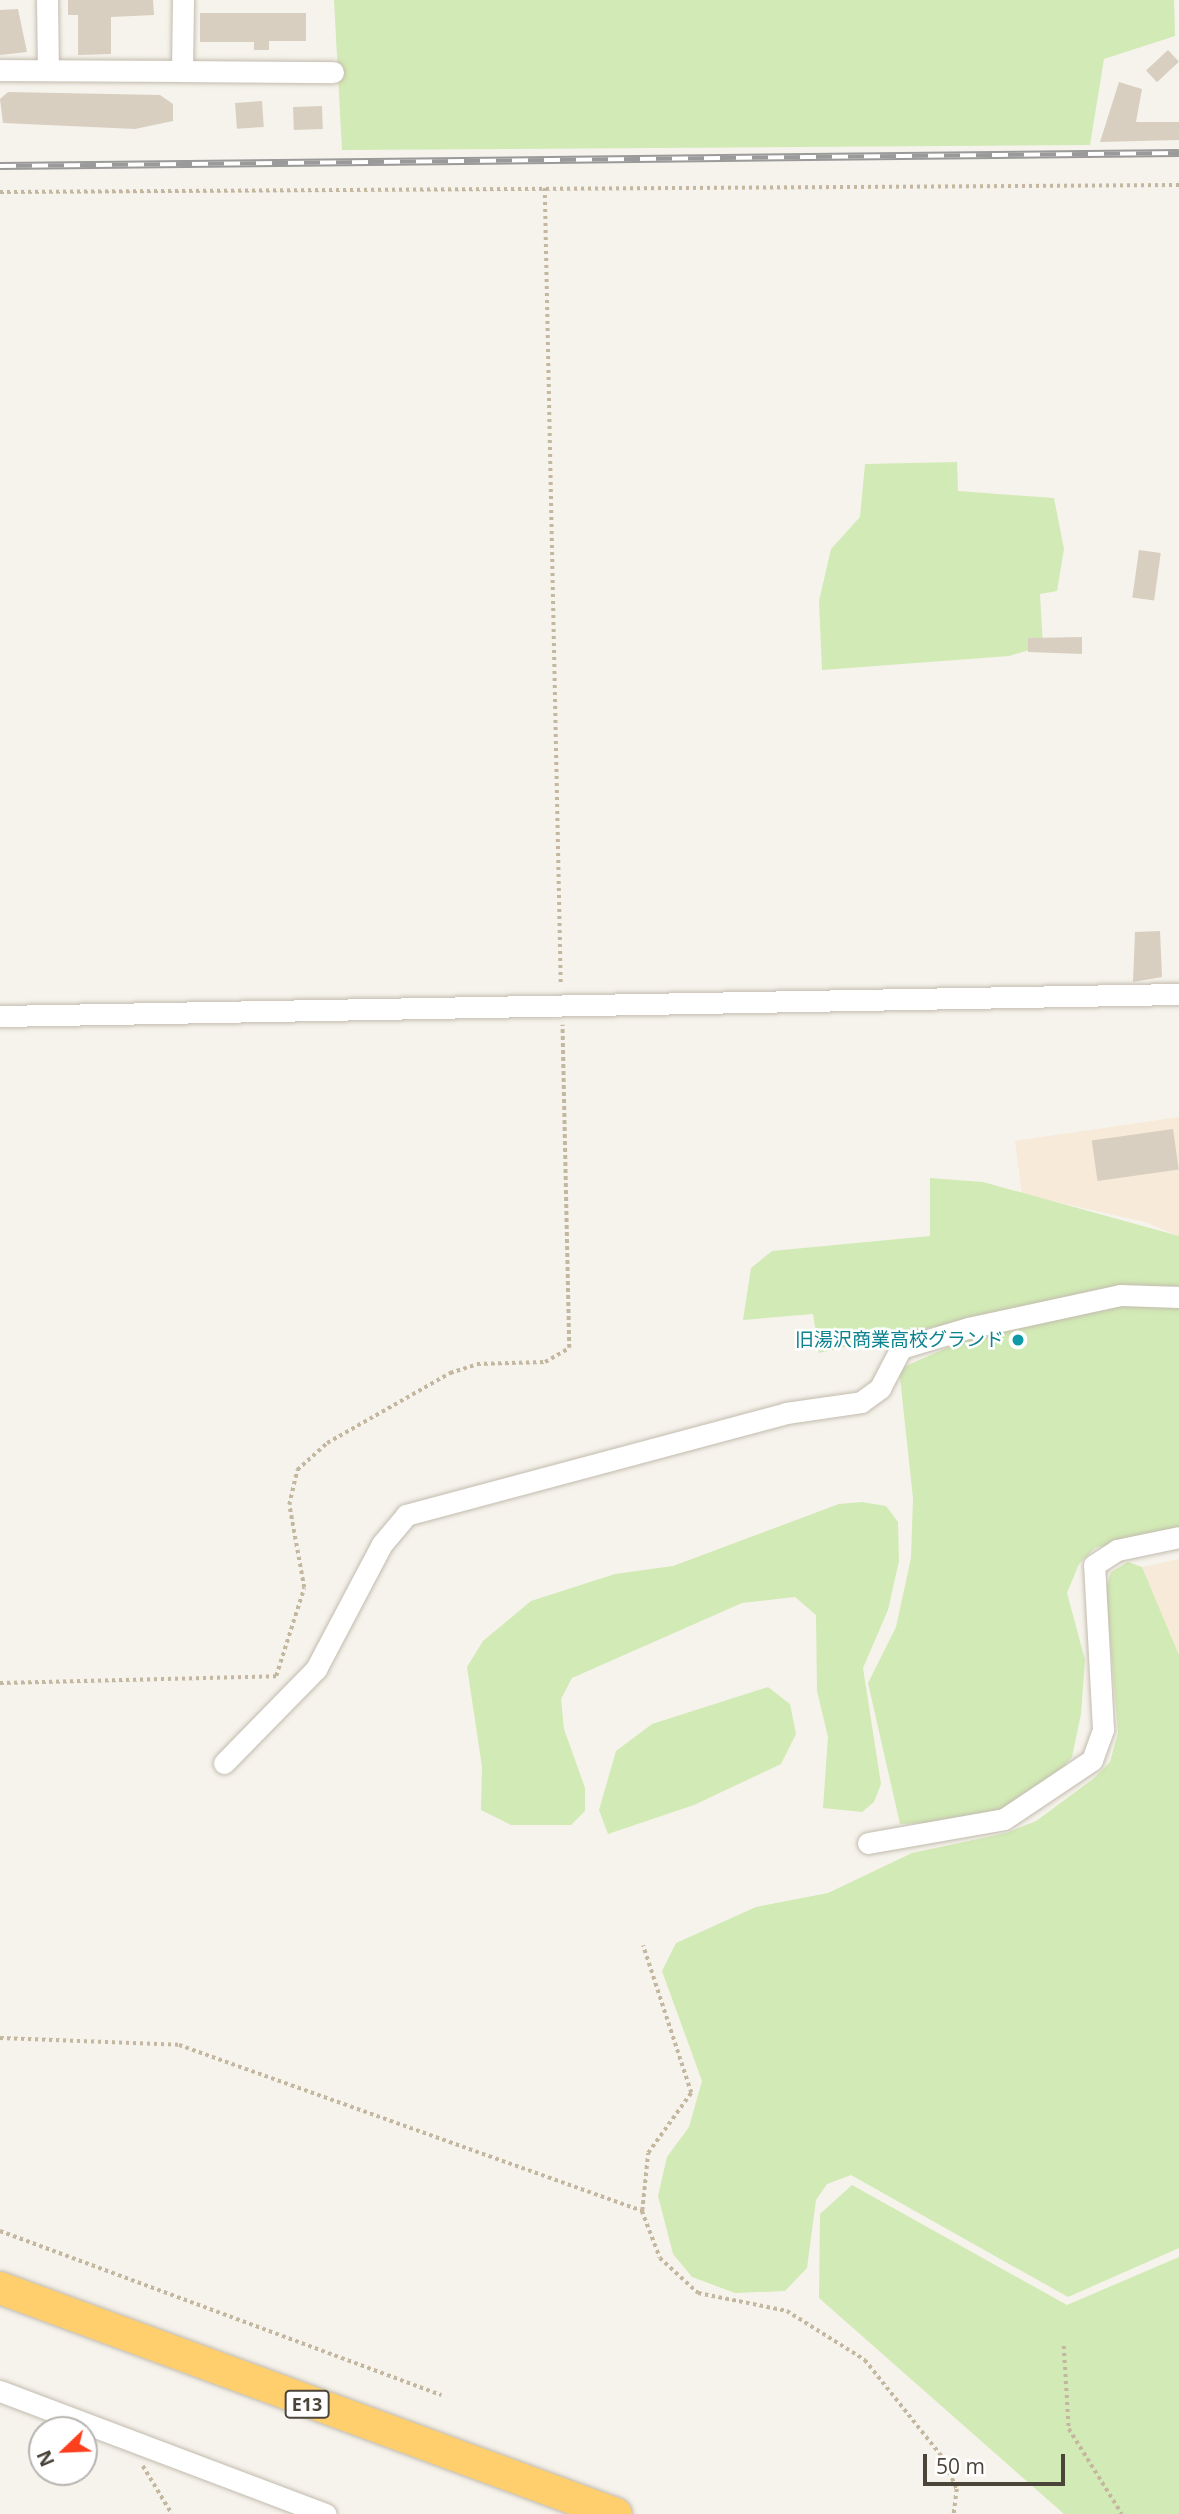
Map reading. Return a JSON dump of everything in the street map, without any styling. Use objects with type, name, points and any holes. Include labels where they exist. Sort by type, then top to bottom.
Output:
[{"type":"highway","name":"E13","points":[[0,2288],[615,2514]]},
{"type":"street","points":[[47,0],[48,69]]},
{"type":"street","points":[[182,71],[183,0]]},
{"type":"street","points":[[0,70],[332,72]]},
{"type":"street","points":[[0,1016],[1179,994]]},
{"type":"street","points":[[224,1763],[311,1675],[382,1544],[406,1515],[786,1413],[861,1402],[880,1388],[901,1348],[968,1328],[1120,1295],[1179,1297]]},
{"type":"street","points":[[869,1843],[1004,1819],[1092,1760],[1103,1729],[1094,1565],[1117,1550],[1179,1537]]},
{"type":"street","points":[[0,2391],[326,2514]]},
{"type":"path","points":[[0,192],[1179,185]]},
{"type":"path","points":[[0,1683],[311,1675]]},
{"type":"path","points":[[643,1946],[691,2093],[648,2153],[642,2211],[660,2258],[698,2293],[787,2311],[865,2360],[944,2459],[957,2489],[954,2514]]},
{"type":"path","points":[[0,2038],[179,2045],[642,2211]]},
{"type":"path","points":[[0,2231],[442,2395]]},
{"type":"path","points":[[1063,2346],[1069,2429],[1122,2514]]},
{"type":"path","points":[[140,2445],[145,2477],[172,2514]]},
{"type":"shaded area","points":[[1179,1117],[1179,1236],[1145,1222],[1022,1194],[1015,1141]]},
{"type":"shaded area","points":[[1179,1559],[1179,1655],[1142,1567]]},
{"type":"green space","points":[[334,0],[1174,0],[1175,36],[1104,59],[1090,145],[342,150]]},
{"type":"green space","points":[[957,462],[958,491],[1054,498],[1064,549],[1057,591],[1040,594],[1043,646],[1009,656],[822,670],[819,601],[831,549],[860,517],[865,464]]},
{"type":"green space","points":[[930,1178],[983,1182],[1179,1236],[1179,1286],[1110,1287],[819,1353],[813,1314],[743,1320],[751,1268],[772,1251],[930,1236]]},
{"type":"green space","points":[[1113,1305],[1179,1307],[1179,1528],[1095,1548],[1079,1564],[1067,1593],[1085,1660],[1081,1714],[1072,1757],[1042,1791],[975,1821],[900,1824],[868,1683],[896,1627],[911,1558],[913,1498],[899,1369],[978,1334]]},
{"type":"green space","points":[[862,1502],[886,1506],[898,1522],[899,1561],[888,1610],[863,1668],[881,1784],[874,1802],[862,1812],[823,1808],[828,1737],[817,1691],[816,1615],[795,1597],[742,1603],[572,1678],[561,1699],[564,1729],[585,1788],[585,1811],[571,1825],[511,1825],[481,1810],[482,1767],[467,1667],[483,1641],[531,1601],[615,1574],[673,1566],[839,1504]]},
{"type":"green space","points":[[1128,1562],[1142,1567],[1179,1655],[1179,2248],[1068,2297],[851,2175],[827,2184],[816,2200],[807,2268],[785,2291],[735,2293],[692,2277],[673,2254],[658,2196],[667,2157],[689,2127],[702,2081],[662,1971],[676,1943],[756,1907],[828,1893],[912,1853],[1006,1833],[1036,1821],[1093,1779],[1110,1762],[1118,1733],[1106,1589],[1111,1572]]},
{"type":"green space","points":[[768,1687],[790,1704],[796,1734],[781,1764],[694,1805],[608,1834],[599,1810],[616,1751],[652,1724]]},
{"type":"green space","points":[[852,2185],[1067,2305],[1179,2257],[1179,2514],[1064,2514],[819,2298],[820,2214]]},
{"type":"building","points":[[68,0],[153,0],[154,15],[111,17],[111,54],[78,55],[78,15],[68,15]]},
{"type":"building","points":[[18,9],[27,52],[0,55],[0,10]]},
{"type":"building","points":[[200,13],[306,13],[306,41],[269,41],[269,50],[254,50],[254,42],[200,42]]},
{"type":"building","points":[[1168,50],[1179,62],[1157,82],[1146,70]]},
{"type":"building","points":[[1119,82],[1142,89],[1136,122],[1179,122],[1179,140],[1100,142]]},
{"type":"building","points":[[8,92],[160,95],[173,104],[173,121],[135,129],[3,123],[0,99]]},
{"type":"building","points":[[262,101],[264,127],[237,129],[235,103]]},
{"type":"building","points":[[322,106],[323,129],[294,130],[293,107]]},
{"type":"building","points":[[1139,550],[1161,553],[1154,601],[1132,598]]},
{"type":"building","points":[[1082,637],[1082,654],[1028,652],[1028,638]]},
{"type":"building","points":[[1160,931],[1162,977],[1133,982],[1135,932]]},
{"type":"building","points":[[1173,1129],[1179,1170],[1098,1181],[1092,1140]]},
{"type":"railway","points":[[0,166],[1179,153]]},
{"type":"place","name":"旧湯沢商業高校グランド","points":[[1018,1340]]}]
